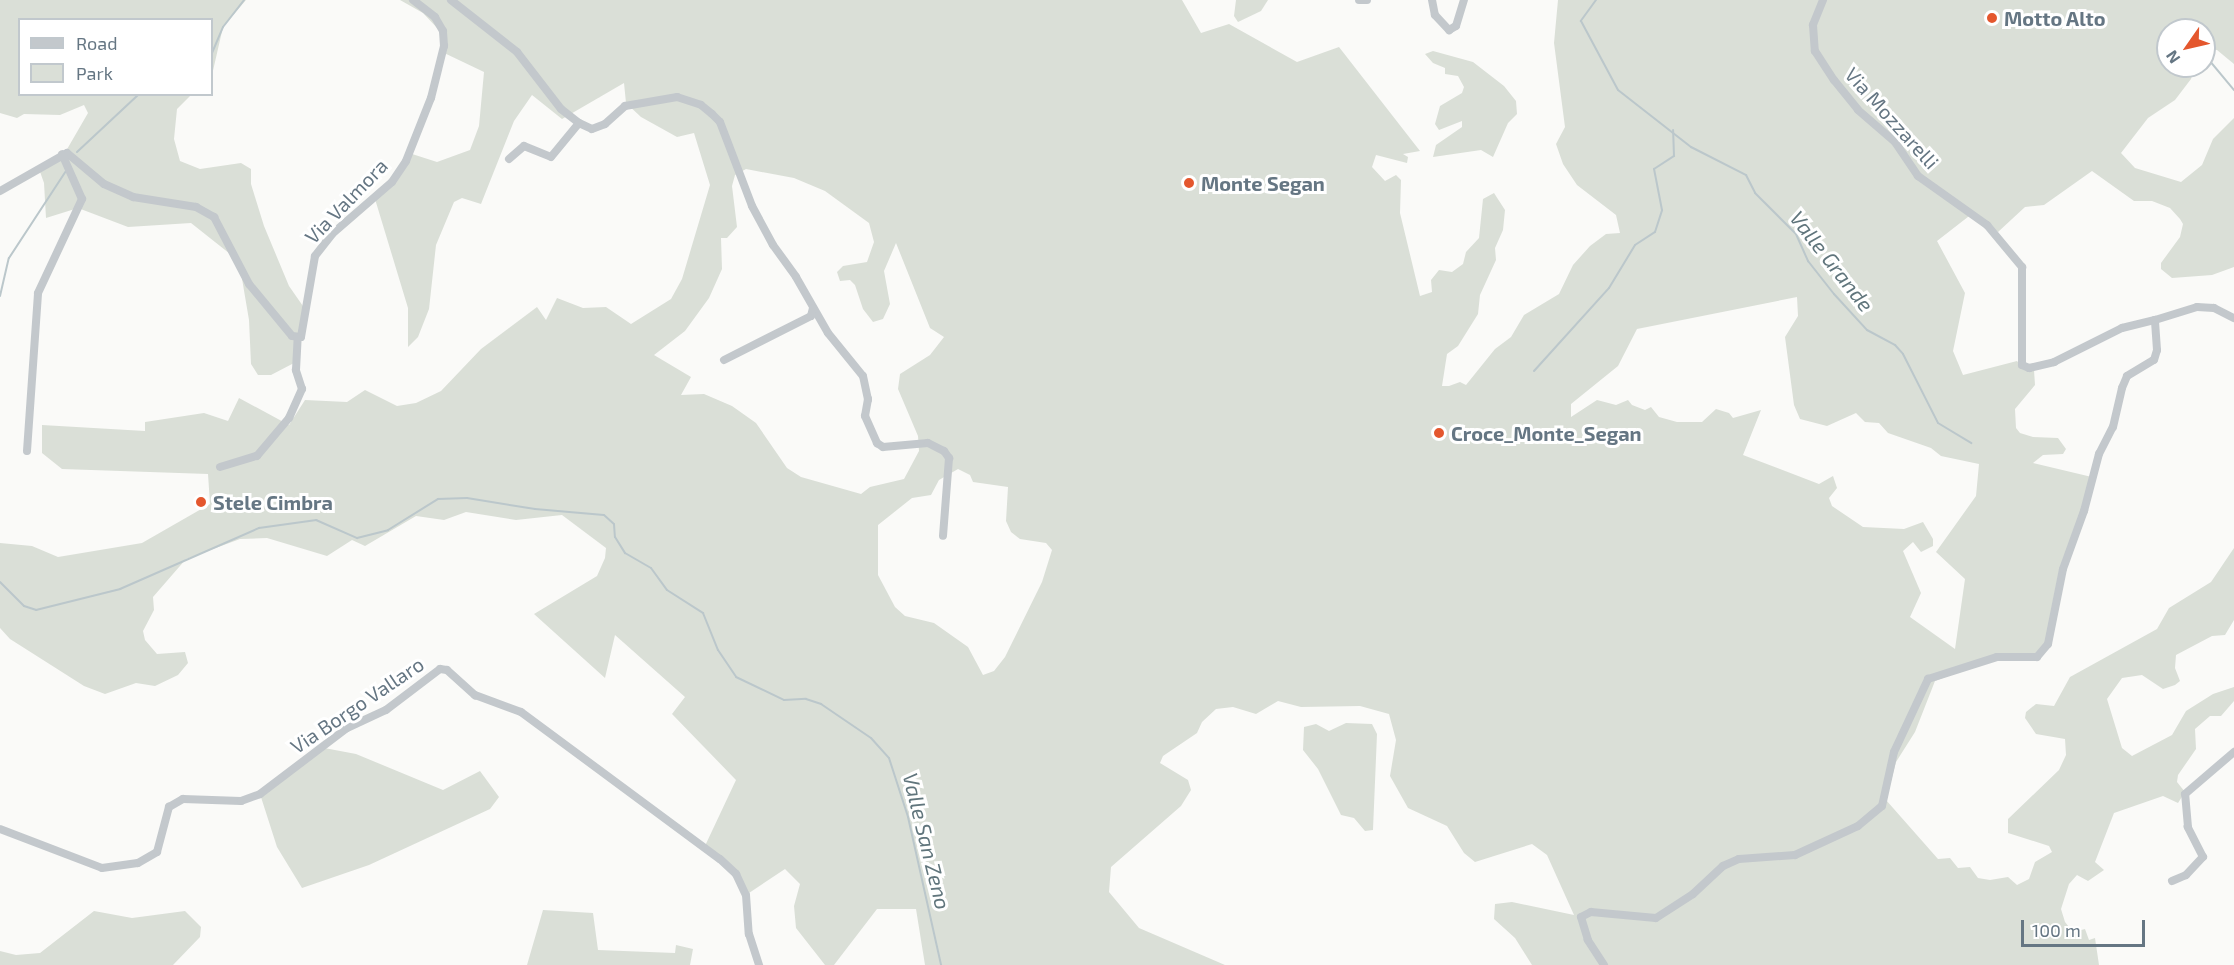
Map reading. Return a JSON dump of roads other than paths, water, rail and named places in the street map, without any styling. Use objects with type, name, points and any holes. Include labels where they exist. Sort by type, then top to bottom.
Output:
[{"type":"street","name":"Via Valmora","points":[[298,338],[304,333],[315,256],[332,234],[392,182],[406,161],[430,98],[444,46],[443,31],[435,17],[413,0]]},
{"type":"street","points":[[451,0],[517,52],[561,109],[579,123],[592,129],[605,124],[625,106],[652,99],[677,97],[701,105],[720,122],[752,206],[813,308],[862,376],[868,399],[865,416],[878,442],[883,447],[928,443],[944,451],[949,458],[944,536]]},
{"type":"street","points":[[1359,0],[1367,0]]},
{"type":"street","points":[[1432,0],[1435,15],[1449,30],[1456,26],[1464,0]]},
{"type":"street","name":"Via Mozzarelli","points":[[1822,0],[1813,25],[1815,51],[1834,80],[1858,110],[1896,142],[1918,176],[1987,225],[2022,267],[2022,365],[2029,368],[2054,362],[2122,328],[2155,320]]},
{"type":"street","points":[[509,159],[525,146],[551,157],[579,123]]},
{"type":"street","points":[[27,451],[39,293],[82,199],[62,154]]},
{"type":"street","points":[[0,190],[62,154],[74,156],[104,184],[133,197],[196,207],[214,217],[249,284],[298,338],[296,370],[302,389],[290,418],[257,456],[220,467]]},
{"type":"street","points":[[1604,965],[1588,940],[1581,916],[1591,912],[1656,918],[1677,906],[1723,866],[1739,859],[1795,855],[1858,826],[1882,806],[1894,752],[1928,680],[1997,657],[2037,657],[2048,644],[2060,579],[2084,511],[2099,454],[2113,427],[2122,388],[2127,376],[2154,360],[2157,350],[2155,320],[2197,307],[2214,308],[2234,318]]},
{"type":"street","points":[[724,360],[811,316],[813,308]]},
{"type":"street","name":"Via Borgo Vallaro","points":[[0,828],[102,868],[138,863],[156,852],[169,807],[183,799],[240,801],[260,794],[347,728],[386,710],[440,669],[447,670],[475,694],[521,712],[720,859],[736,874],[746,895],[749,934],[759,965]]},
{"type":"street","points":[[2172,880],[2186,875],[2203,857],[2188,827],[2185,794],[2234,752]]},
{"type":"waterway","name":"Valle San Zeno","points":[[213,51],[223,27],[244,0]]},
{"type":"waterway","name":"Valle Grande","points":[[1596,0],[1581,21],[1618,90],[1691,147],[1746,175],[1755,193],[1796,234],[1808,261],[1834,294],[1867,330],[1895,345],[1903,354],[1938,423],[1971,443]]},
{"type":"waterway","points":[[2216,68],[2234,90]]},
{"type":"waterway","name":"Valle San Zeno","points":[[77,152],[137,96]]},
{"type":"waterway","points":[[1534,371],[1609,288],[1635,245],[1655,232],[1662,210],[1654,169],[1674,156],[1673,130]]},
{"type":"waterway","name":"Valle San Zeno","points":[[0,296],[9,258],[66,171]]},
{"type":"waterway","name":"Valle San Zeno","points":[[0,582],[24,606],[36,610],[120,589],[259,528],[316,520],[357,538],[388,530],[438,499],[467,498],[535,509],[604,515],[614,524],[615,537],[625,553],[651,568],[667,590],[703,613],[718,650],[736,677],[784,700],[806,699],[821,704],[871,738],[889,758],[908,817],[941,965]]},
{"type":"place","name":"Motto Alto","points":[[1992,18]]},
{"type":"place","name":"Monte Segan","points":[[1189,183]]},
{"type":"place","name":"Croce_Monte_Segan","points":[[1439,433]]},
{"type":"place","name":"Stele Cimbra","points":[[201,502]]}]
